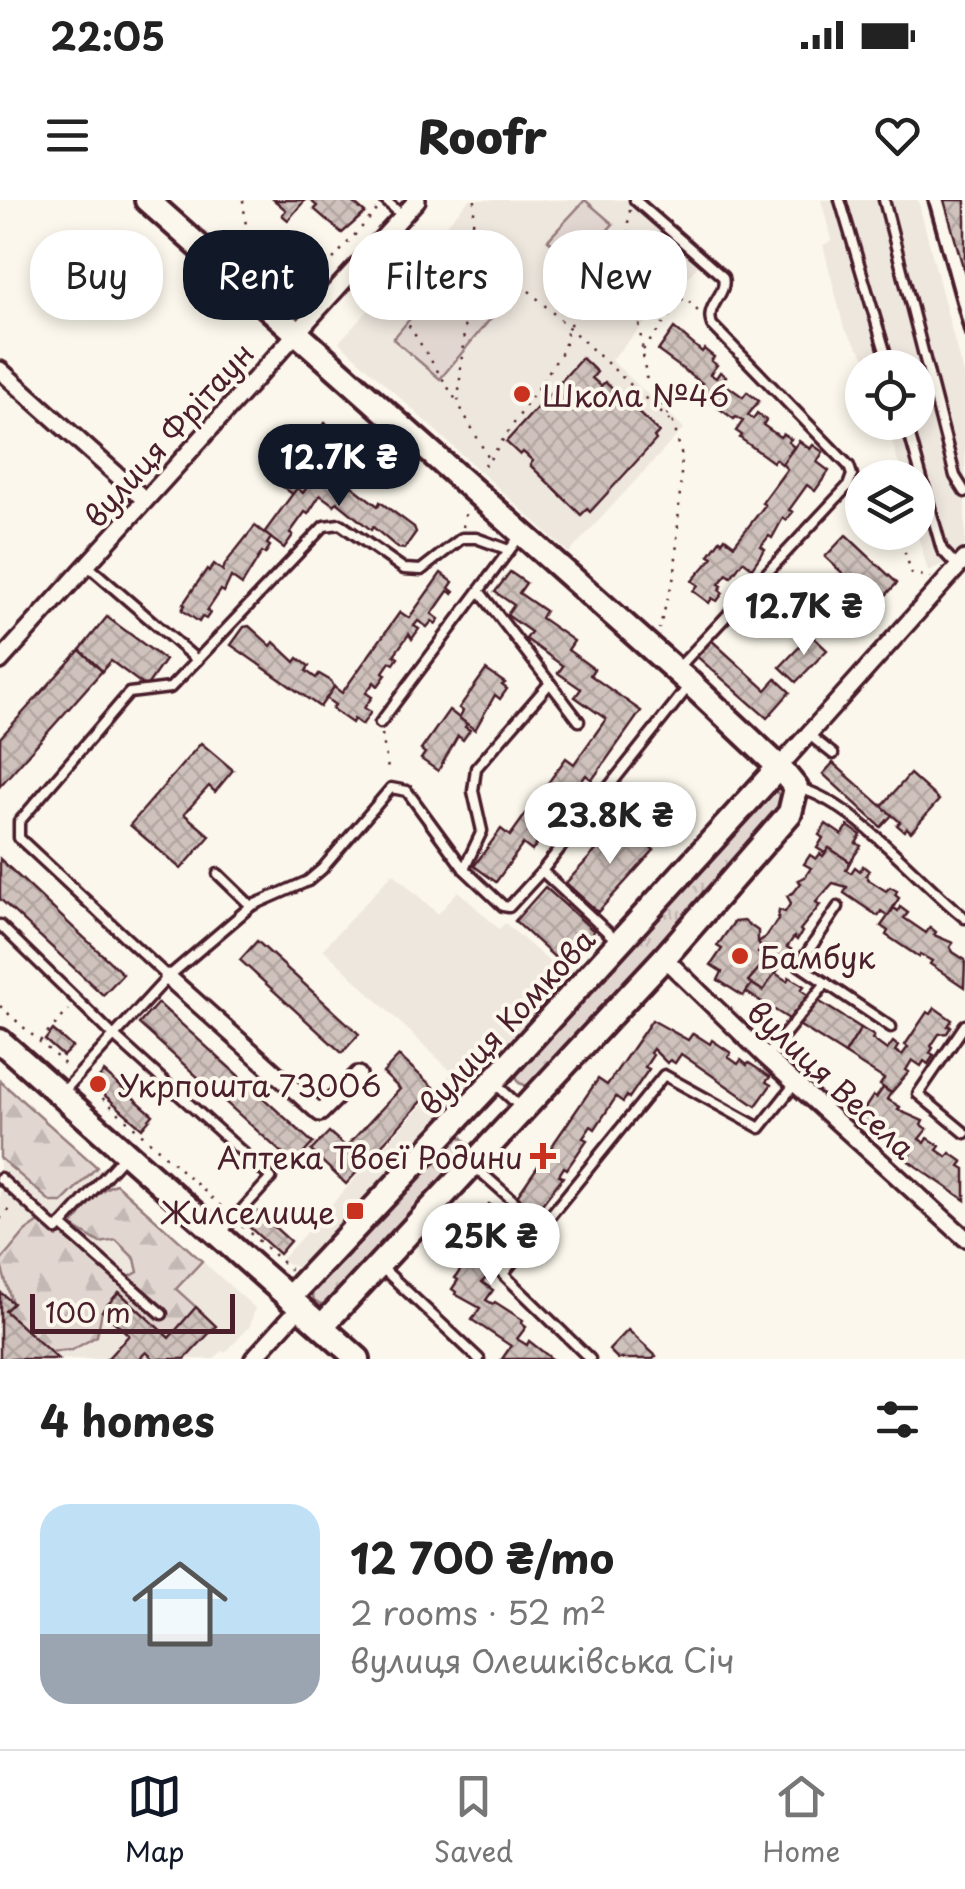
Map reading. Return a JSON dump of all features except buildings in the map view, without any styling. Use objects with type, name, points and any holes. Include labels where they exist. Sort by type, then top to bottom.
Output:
[{"type":"street","points":[[147,200],[183,232]]},
{"type":"street","name":"вулиця Фрітаун","points":[[391,230],[417,200]]},
{"type":"street","name":"вулиця Фрітаун","points":[[0,661],[145,500],[288,326],[349,270]]},
{"type":"street","points":[[281,320],[469,484],[516,541],[683,677],[779,766],[796,788],[790,812],[664,958],[322,1326]]},
{"type":"street","points":[[0,370],[145,500]]},
{"type":"street","name":"вулиця Комкова","points":[[253,1359],[294,1302],[959,567]]},
{"type":"street","name":"вулиця Весела","points":[[664,958],[766,1058],[965,1238]]},
{"type":"street","points":[[168,977],[320,1113],[358,1075]]},
{"type":"street","points":[[0,1041],[126,1154],[226,1227],[294,1302],[358,1359]]},
{"type":"lane","points":[[386,200],[403,216]]},
{"type":"lane","points":[[60,1095],[168,977],[251,906],[308,881],[391,788],[407,791],[464,869],[508,907],[542,871],[683,677],[848,486],[852,475],[849,466],[712,324],[710,310],[724,288],[723,276],[633,200]]},
{"type":"lane","points":[[840,200],[885,350]]},
{"type":"lane","points":[[884,200],[955,476],[965,492]]},
{"type":"lane","points":[[911,440],[942,550],[959,567]]},
{"type":"lane","points":[[168,977],[19,838],[20,822],[129,693],[170,688],[324,526],[340,524],[413,572],[462,538],[516,541]]},
{"type":"lane","points":[[380,722],[516,541]]},
{"type":"lane","points":[[87,565],[197,660]]},
{"type":"lane","points":[[480,592],[579,722]]},
{"type":"lane","points":[[464,869],[482,831],[472,791],[476,768],[550,683]]},
{"type":"lane","points":[[808,734],[833,754]]},
{"type":"lane","points":[[796,788],[821,794],[913,868],[930,890],[965,918]]},
{"type":"lane","points":[[542,871],[619,943]]},
{"type":"lane","points":[[218,874],[251,906]]},
{"type":"lane","points":[[838,907],[798,965],[891,1027]]},
{"type":"lane","points":[[0,926],[77,1002],[272,1178],[226,1227]]},
{"type":"lane","points":[[766,1058],[826,984]]},
{"type":"lane","points":[[965,1025],[918,1094],[965,1134]]},
{"type":"lane","points":[[590,1359],[504,1274],[664,1075],[760,1128],[795,1084]]},
{"type":"lane","points":[[493,1081],[522,1109]]},
{"type":"lane","points":[[0,1178],[57,1230],[126,1154]]},
{"type":"lane","points":[[471,1163],[542,1226]]},
{"type":"lane","points":[[61,1225],[162,1314]]},
{"type":"lane","points":[[377,1263],[479,1359]]},
{"type":"path","points":[[243,200],[246,230]]},
{"type":"path","points":[[288,326],[386,200]]},
{"type":"path","points":[[458,404],[476,200]]},
{"type":"path","points":[[631,230],[633,200]]},
{"type":"path","points":[[523,285],[674,425]]},
{"type":"path","points":[[642,352],[684,297],[712,324]]},
{"type":"path","points":[[405,320],[490,459]]},
{"type":"path","points":[[462,538],[469,484],[564,349],[573,320]]},
{"type":"path","points":[[638,320],[646,377],[674,425],[682,457],[675,573],[653,650]]},
{"type":"path","points":[[904,550],[912,574],[959,567]]},
{"type":"path","points":[[380,722],[391,788]]},
{"type":"path","points":[[39,1042],[77,1002]]},
{"type":"path","points":[[0,1006],[78,1076],[226,1227],[292,1271]]},
{"type":"path","points":[[0,1219],[21,1197]]},
{"type":"shaded area","name":"Школа №46","points":[[469,200],[627,200],[659,230],[543,230],[543,320],[648,320],[611,360],[684,428],[569,553],[339,342],[359,320],[523,320],[523,230],[442,230]]},
{"type":"shaded area","points":[[821,200],[918,200],[965,382],[965,545],[952,560],[928,571],[922,550],[935,550],[935,460],[897,460],[892,440],[935,440],[935,350],[860,350],[844,328],[823,245],[832,241]]},
{"type":"shaded area","name":"Школа №46","points":[[687,256],[698,266],[687,278]]},
{"type":"shaded area","points":[[393,873],[438,914],[458,891],[499,929],[505,923],[562,973],[570,967],[581,974],[307,1273],[281,1260],[452,1072],[323,949]]},
{"type":"shaded area","points":[[0,1081],[255,1308],[250,1326],[225,1353],[222,1351],[214,1359],[0,1359]]},
{"type":"green space","points":[[585,200],[613,224],[608,230],[557,230]]},
{"type":"green space","points":[[409,320],[489,320],[440,379],[393,339]]},
{"type":"green space","points":[[772,791],[784,795],[786,809],[530,1087],[519,1083],[515,1073]]},
{"type":"green space","points":[[0,1081],[97,1167],[62,1202],[51,1202],[0,1158]]},
{"type":"green space","points":[[454,1130],[471,1146],[329,1302],[321,1304],[314,1300],[311,1290]]},
{"type":"green space","points":[[116,1184],[202,1261],[176,1289],[196,1307],[169,1338],[119,1292],[102,1311],[97,1336],[72,1350],[49,1352],[5,1311],[12,1303],[0,1262],[25,1232],[42,1220],[87,1242],[118,1283],[138,1272],[135,1259],[116,1240],[100,1243],[72,1226],[96,1196]]},
{"type":"railway","points":[[928,200],[965,335]]},
{"type":"place","name":"Школа №46","points":[[522,394]]},
{"type":"place","name":"Бамбук","points":[[740,956]]},
{"type":"place","name":"Укрпошта 73006","points":[[98,1084]]},
{"type":"place","name":"Аптека Твоєї Родини","points":[[543,1156]]},
{"type":"place","name":"Жилселище","points":[[355,1211]]}]
